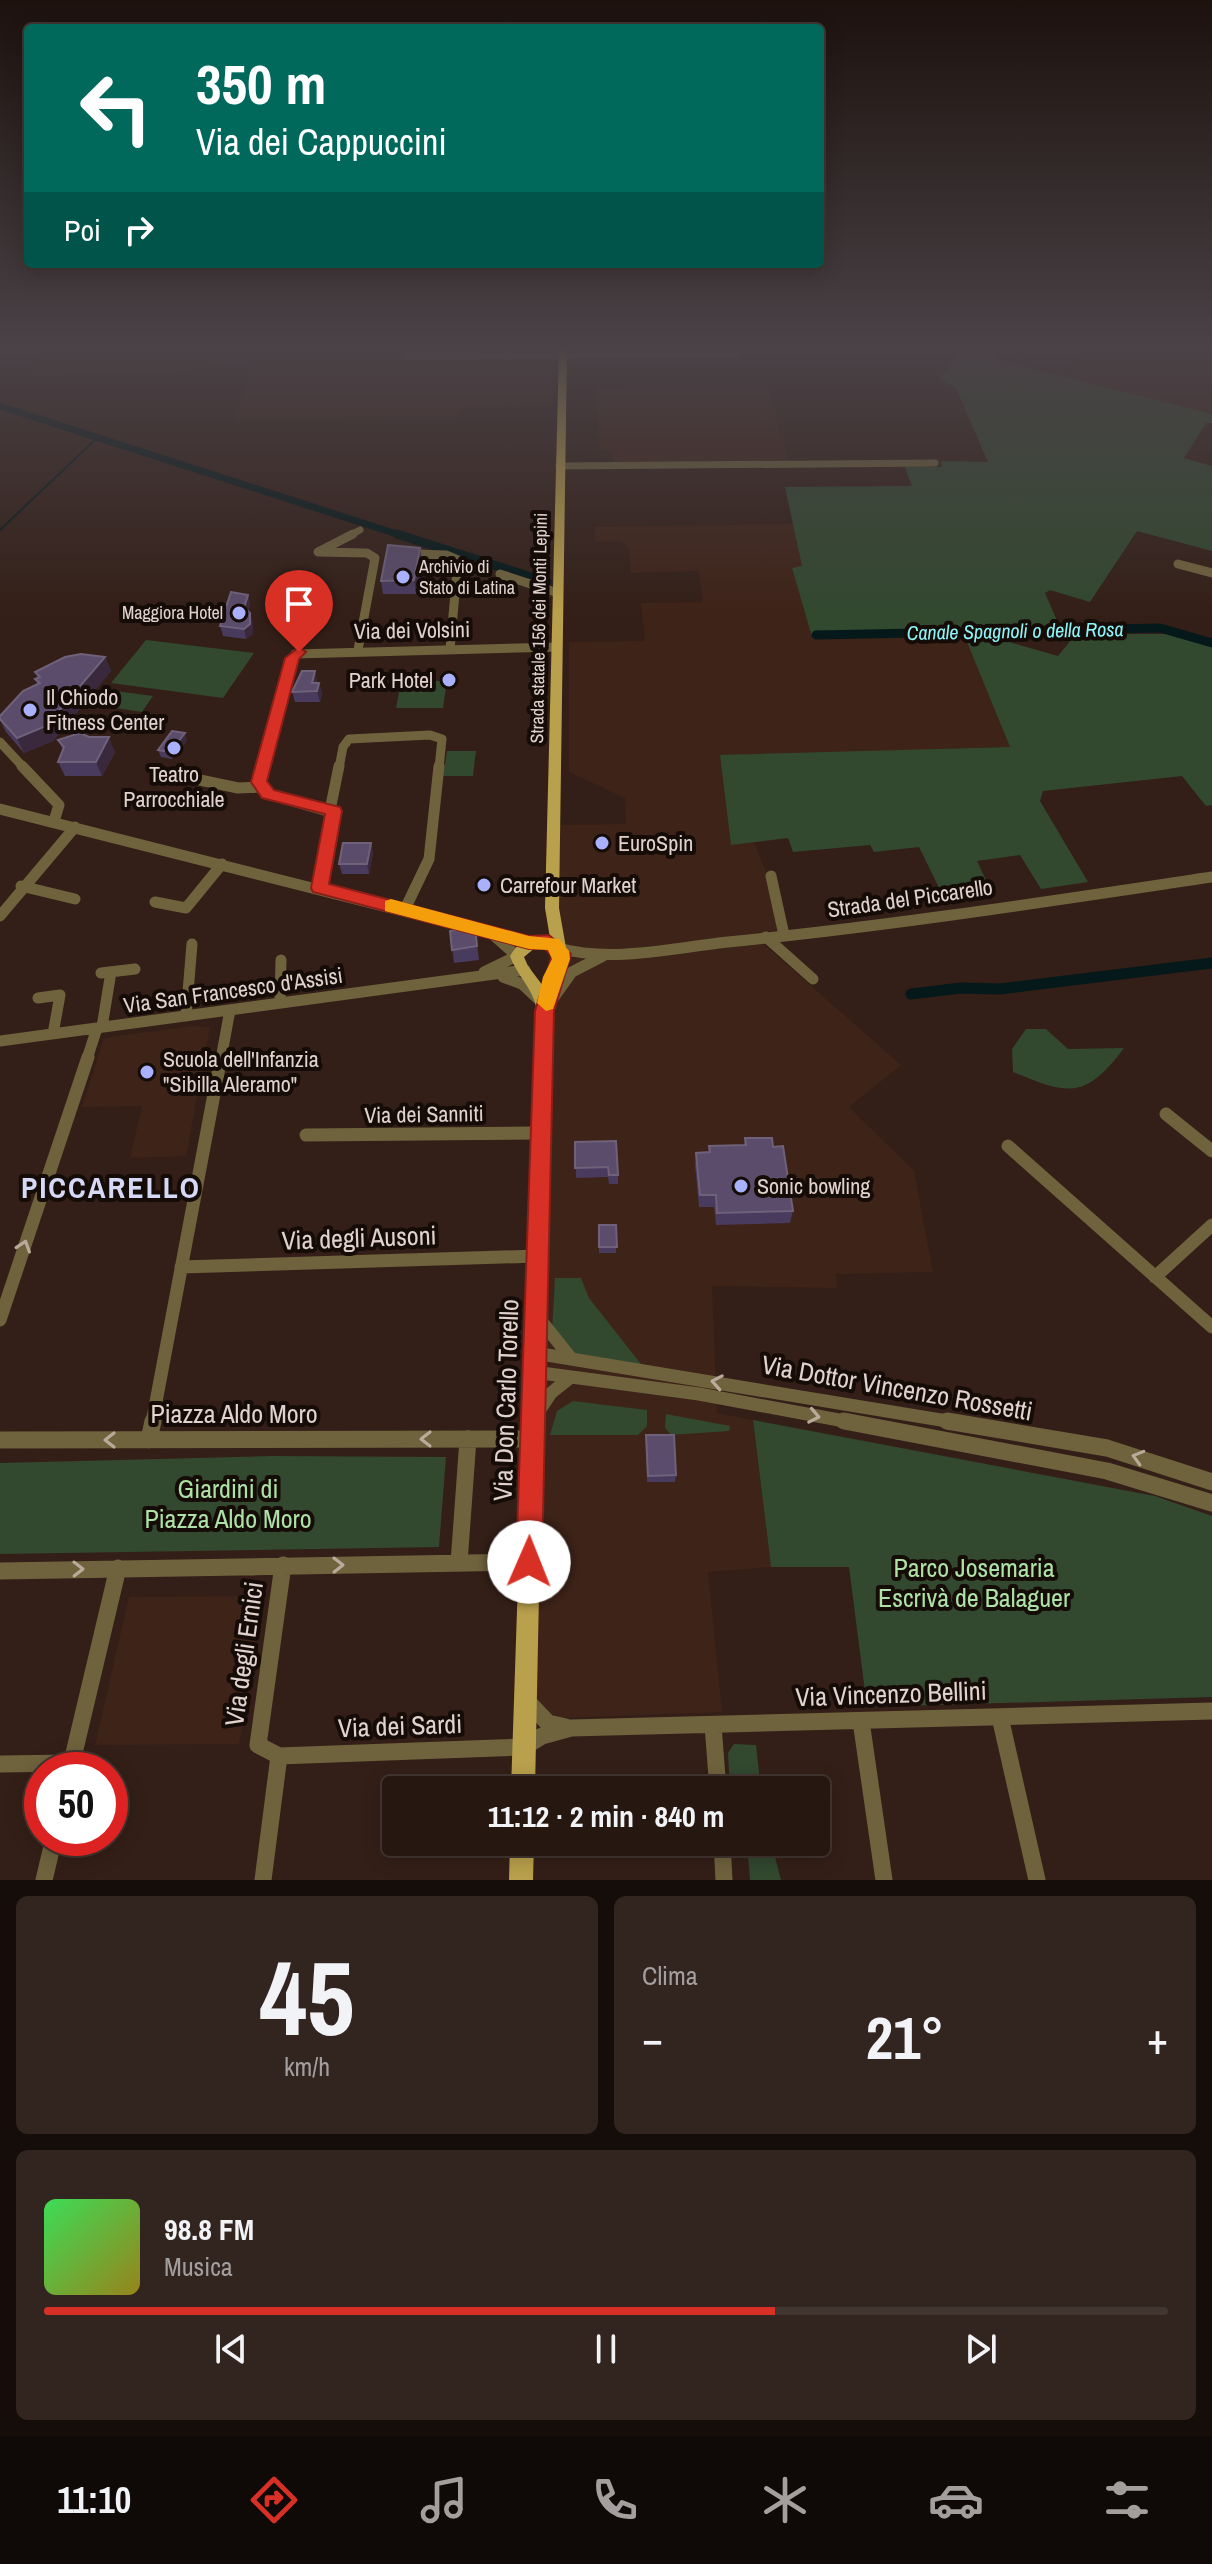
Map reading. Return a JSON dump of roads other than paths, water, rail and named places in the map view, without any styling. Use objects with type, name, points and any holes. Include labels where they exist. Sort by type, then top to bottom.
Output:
[{"type":"main road","name":"Strada statale 156 dei Monti Lepini","points":[[557,967],[561,954],[552,908],[560,438]]},
{"type":"main road","name":"Strada statale 156 dei Monti Lepini","points":[[517,956],[531,942],[552,908]]},
{"type":"main road","points":[[531,942],[549,942],[558,948]]},
{"type":"main road","points":[[517,956],[526,971],[541,974],[557,967]]},
{"type":"main road","name":"Via Don Carlo Torello","points":[[544,1011],[557,967]]},
{"type":"main road","name":"Via Don Carlo Torello","points":[[523,1776],[544,1011],[541,992],[526,971]]},
{"type":"main road","points":[[521,1880],[522,1856]]},
{"type":"street","points":[[559,466],[935,463]]},
{"type":"street","points":[[358,650],[375,558],[367,553],[318,552],[360,530]]},
{"type":"street","points":[[416,554],[446,555],[458,560],[450,649]]},
{"type":"street","points":[[1178,564],[1212,573]]},
{"type":"street","points":[[500,574],[558,593]]},
{"type":"street","name":"Via dei Volsini","points":[[261,787],[260,771],[295,654],[557,647]]},
{"type":"street","points":[[319,888],[343,747],[349,739],[430,735],[443,741],[429,859],[405,909]]},
{"type":"street","points":[[0,742],[59,805],[54,821]]},
{"type":"street","points":[[200,780],[238,788],[261,787],[268,794],[333,811]]},
{"type":"street","points":[[0,809],[531,942]]},
{"type":"street","points":[[305,884],[317,870],[333,811]]},
{"type":"street","points":[[0,916],[21,886],[75,827]]},
{"type":"street","points":[[155,902],[189,907],[222,864]]},
{"type":"street","points":[[771,876],[784,935]]},
{"type":"street","name":"Strada del Piccarello","points":[[557,967],[612,953],[784,935],[1212,877]]},
{"type":"street","points":[[21,886],[75,899]]},
{"type":"street","points":[[554,923],[569,943],[592,956]]},
{"type":"street","points":[[487,931],[517,956]]},
{"type":"street","points":[[766,937],[813,979]]},
{"type":"street","points":[[186,1016],[192,944]]},
{"type":"street","name":"Strada del Piccarello","points":[[558,948],[592,956]]},
{"type":"street","name":"Via San Francesco d'Assisi","points":[[470,978],[517,956]]},
{"type":"street","name":"Strada del Piccarello","points":[[544,1011],[568,977],[592,956]]},
{"type":"street","points":[[280,1003],[281,960]]},
{"type":"street","points":[[0,1320],[100,1028],[106,972],[135,969]]},
{"type":"street","name":"Via San Francesco d'Assisi","points":[[0,1041],[526,971]]},
{"type":"street","name":"Via San Francesco d'Assisi","points":[[491,975],[522,984],[536,997],[544,1011]]},
{"type":"street","points":[[38,998],[60,995],[53,1034]]},
{"type":"street","points":[[149,1440],[230,1010]]},
{"type":"street","points":[[1166,1114],[1212,1151]]},
{"type":"street","name":"Via dei Sanniti","points":[[306,1135],[541,1133]]},
{"type":"street","points":[[1008,1146],[1212,1327]]},
{"type":"street","points":[[1155,1277],[1212,1225]]},
{"type":"street","name":"Via degli Ausoni","points":[[181,1267],[538,1256]]},
{"type":"street","points":[[537,1316],[570,1357]]},
{"type":"street","name":"Via Dottor Vincenzo Rossetti","points":[[535,1362],[570,1357],[1107,1448],[1212,1482]]},
{"type":"street","name":"Via Dottor Vincenzo Rossetti","points":[[535,1362],[571,1377],[699,1394],[1107,1471],[1212,1503]]},
{"type":"street","points":[[532,1431],[551,1393],[571,1377]]},
{"type":"street","name":"Piazza Aldo Moro","points":[[0,1440],[468,1439],[532,1431]]},
{"type":"street","points":[[459,1563],[468,1439]]},
{"type":"street","points":[[0,1571],[529,1562]]},
{"type":"street","name":"Via degli Ernici","points":[[279,1756],[258,1745],[283,1565]]},
{"type":"street","points":[[74,1752],[118,1568]]},
{"type":"street","name":"Via Vincenzo Bellini","points":[[525,1699],[548,1723],[571,1728],[1212,1711]]},
{"type":"street","points":[[1000,1717],[1037,1880]]},
{"type":"street","points":[[861,1721],[884,1880]]},
{"type":"street","points":[[713,1725],[717,1776]]},
{"type":"street","name":"Via Vincenzo Bellini","points":[[524,1747],[542,1736],[571,1728]]},
{"type":"street","name":"Via dei Sardi","points":[[279,1756],[524,1747]]},
{"type":"street","points":[[263,1880],[279,1756]]},
{"type":"street","points":[[0,1764],[24,1765]]},
{"type":"street","points":[[44,1880],[50,1856]]},
{"type":"street","points":[[723,1856],[724,1880]]},
{"type":"waterway","points":[[0,530],[97,438]]},
{"type":"waterway","points":[[98,438],[403,536]]},
{"type":"waterway","points":[[397,534],[547,582]]},
{"type":"waterway","name":"Canale Spagnoli o della Rosa","points":[[816,635],[1160,628],[1212,643]]},
{"type":"waterway","points":[[911,994],[961,988],[1000,989],[1212,963]]},
{"type":"place","name":"Archivio di Stato di Latina","points":[[403,577]]},
{"type":"place","name":"Maggiora Hotel","points":[[239,613]]},
{"type":"place","name":"Park Hotel","points":[[449,680]]},
{"type":"place","name":"Il Chiodo Fitness Center","points":[[30,710]]},
{"type":"place","name":"Teatro Parrocchiale","points":[[174,748]]},
{"type":"place","name":"EuroSpin","points":[[602,843]]},
{"type":"place","name":"Carrefour Market","points":[[484,885]]},
{"type":"place","name":"Scuola dell'Infanzia \"Sibilla Aleramo\"","points":[[147,1072]]},
{"type":"place","name":"Sonic bowling","points":[[741,1186]]},
{"type":"district","name":"PICCARELLO","points":[[111,1188]]},
{"type":"park label","name":"Giardini di Piazza Aldo Moro","points":[[228,1504]]},
{"type":"park label","name":"Parco Josemaria Escrivà de Balaguer","points":[[974,1583]]}]
